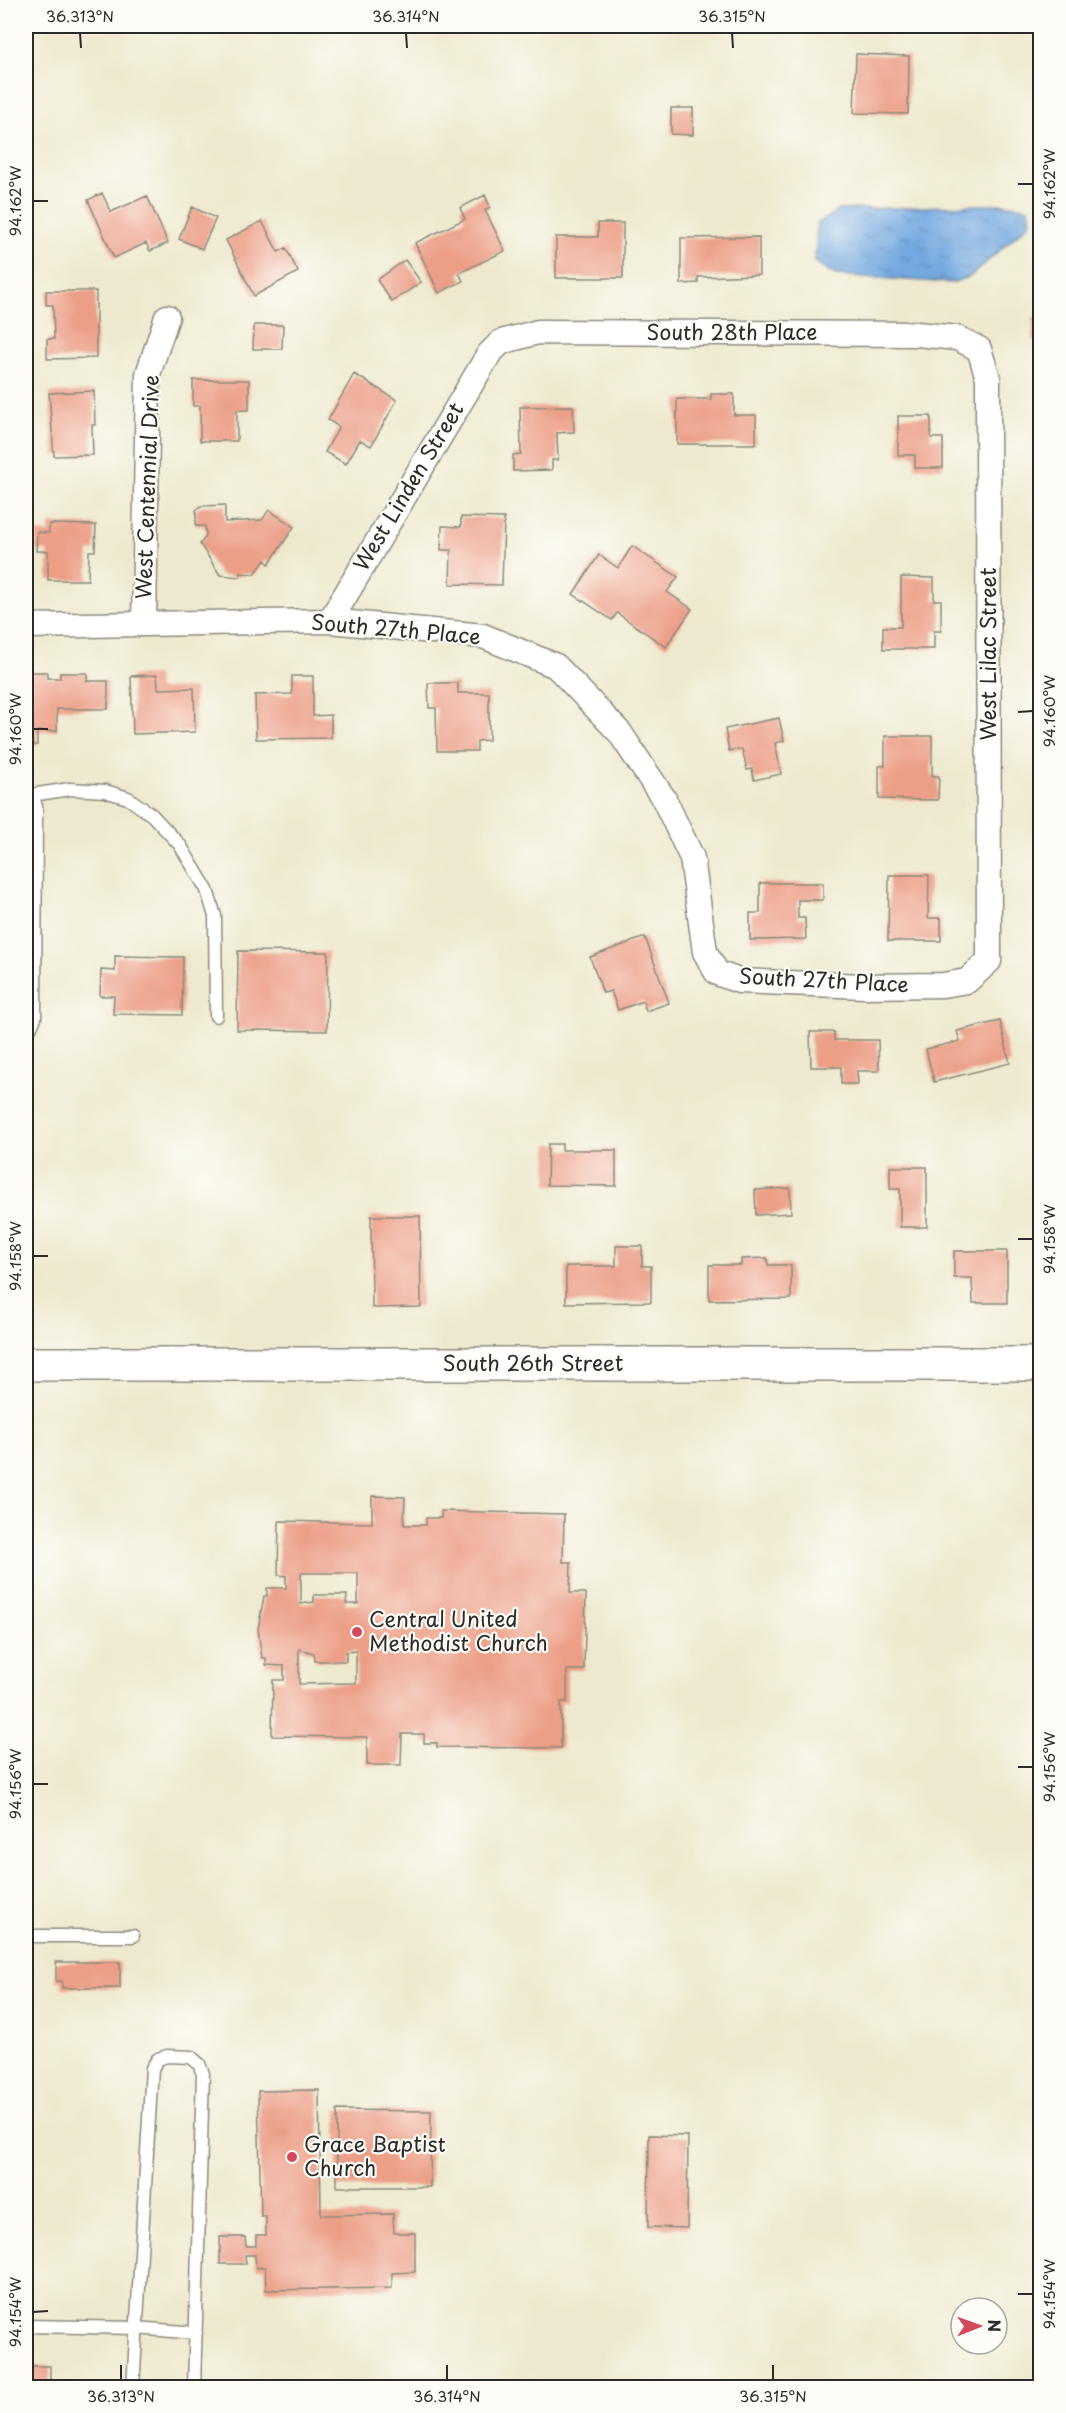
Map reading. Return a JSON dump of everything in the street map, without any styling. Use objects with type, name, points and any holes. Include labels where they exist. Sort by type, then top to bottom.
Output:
[{"type":"street","name":"West Centennial Drive","points":[[144,624],[148,374],[167,317]]},
{"type":"street","name":"South 28th Place","points":[[489,354],[501,342],[538,332],[916,334],[957,338],[979,349]]},
{"type":"street","name":"West Lilac Street","points":[[979,349],[988,378],[989,961]]},
{"type":"street","name":"West Linden Street","points":[[330,621],[489,354]]},
{"type":"street","name":"South 27th Place","points":[[26,626],[330,621],[483,636],[556,666],[620,733],[664,799],[692,858],[705,952],[717,973],[739,981],[864,986],[943,986],[967,981],[989,961]]},
{"type":"street","name":"South 26th Street","points":[[26,1364],[1041,1364]]},
{"type":"lane","points":[[26,1030],[30,1029],[35,1018],[36,806],[29,794],[70,789],[105,791],[128,798],[152,815],[180,845],[207,890],[214,916],[216,1016]]},
{"type":"lane","points":[[26,1936],[133,1936]]},
{"type":"lane","points":[[133,2388],[152,2068],[158,2059],[167,2056],[191,2057],[199,2064],[204,2084],[194,2388]]},
{"type":"lane","points":[[26,2326],[136,2328],[196,2332]]},
{"type":"water","points":[[1004,204],[1029,208],[1031,220],[1028,225],[971,276],[952,283],[835,275],[815,262],[817,224],[838,210]]},
{"type":"building","points":[[856,54],[909,56],[908,114],[854,113]]},
{"type":"building","points":[[671,108],[693,108],[693,135],[671,134]]},
{"type":"building","points":[[102,193],[111,212],[147,196],[168,243],[150,251],[146,243],[114,258],[88,200]]},
{"type":"building","points":[[485,195],[490,207],[485,210],[505,251],[459,273],[463,281],[439,293],[415,243],[465,219],[460,208]]},
{"type":"building","points":[[192,207],[216,218],[202,249],[179,239]]},
{"type":"building","points":[[262,221],[278,252],[286,248],[298,272],[254,296],[226,240]]},
{"type":"building","points":[[598,223],[623,223],[623,278],[556,278],[556,237],[598,237]]},
{"type":"building","points":[[759,237],[759,275],[698,277],[698,283],[681,284],[681,238]]},
{"type":"building","points":[[405,260],[421,282],[392,302],[377,280]]},
{"type":"building","points":[[46,291],[96,291],[96,358],[47,359],[47,339],[54,339],[53,305],[46,305]]},
{"type":"building","points":[[1033,318],[1040,318],[1040,341],[1033,341]]},
{"type":"building","points":[[254,325],[283,325],[282,349],[253,349]]},
{"type":"building","points":[[354,374],[397,400],[371,446],[360,440],[346,464],[325,452],[339,427],[328,420]]},
{"type":"building","points":[[193,380],[249,380],[249,410],[237,410],[237,441],[200,441],[200,406],[193,406]]},
{"type":"building","points":[[94,391],[93,455],[54,456],[49,393]]},
{"type":"building","points":[[711,394],[734,394],[734,415],[756,415],[756,444],[677,444],[677,399],[711,399]]},
{"type":"building","points":[[573,406],[574,432],[557,433],[558,460],[552,460],[552,470],[513,471],[513,455],[521,454],[520,407]]},
{"type":"building","points":[[898,416],[931,416],[931,438],[943,438],[943,468],[915,468],[915,455],[898,455]]},
{"type":"building","points":[[225,505],[225,522],[262,520],[269,510],[294,527],[269,564],[265,560],[255,574],[240,573],[240,577],[220,575],[200,544],[206,536],[205,526],[196,526],[196,510],[201,506]]},
{"type":"building","points":[[461,517],[504,518],[502,585],[450,584],[451,550],[441,550],[442,526],[461,527]]},
{"type":"building","points":[[49,524],[96,525],[95,551],[89,551],[88,580],[48,580],[48,551],[36,551],[37,532],[49,533]]},
{"type":"building","points":[[632,546],[678,577],[667,592],[692,609],[666,647],[617,613],[612,620],[573,594],[599,555],[618,568]]},
{"type":"building","points":[[901,577],[934,578],[934,600],[941,600],[941,631],[934,631],[934,649],[883,649],[883,627],[901,627]]},
{"type":"building","points":[[26,672],[47,672],[47,678],[60,678],[60,673],[87,673],[87,681],[108,681],[108,709],[57,709],[57,731],[37,731],[37,745],[26,745]]},
{"type":"building","points":[[157,675],[158,689],[194,688],[195,732],[133,734],[131,676]]},
{"type":"building","points":[[292,676],[313,676],[313,716],[331,715],[331,738],[256,739],[255,695],[292,694]]},
{"type":"building","points":[[428,683],[458,683],[458,693],[489,693],[489,740],[477,741],[477,751],[437,751],[436,708],[429,708]]},
{"type":"building","points":[[779,718],[784,741],[775,743],[781,774],[754,780],[752,769],[747,770],[742,749],[729,751],[725,729]]},
{"type":"building","points":[[885,736],[932,736],[932,776],[939,776],[938,800],[879,799],[879,766],[885,766]]},
{"type":"building","points":[[889,875],[929,875],[928,918],[941,918],[941,941],[888,941]]},
{"type":"building","points":[[760,883],[823,883],[823,900],[798,900],[798,918],[805,918],[806,939],[750,940],[750,913],[760,913]]},
{"type":"building","points":[[645,937],[669,1003],[646,1011],[643,1001],[618,1010],[611,991],[603,993],[590,957]]},
{"type":"building","points":[[238,951],[328,952],[327,1031],[237,1030]]},
{"type":"building","points":[[115,956],[183,957],[182,1015],[113,1014],[114,996],[100,996],[101,970],[115,971]]},
{"type":"building","points":[[1000,1021],[1010,1063],[934,1082],[926,1049],[960,1041],[957,1031]]},
{"type":"building","points":[[810,1032],[834,1032],[834,1040],[878,1040],[879,1071],[857,1071],[858,1084],[841,1084],[841,1067],[811,1067]]},
{"type":"building","points":[[548,1144],[562,1144],[562,1150],[616,1150],[616,1186],[547,1185]]},
{"type":"building","points":[[890,1167],[927,1167],[927,1227],[900,1227],[900,1189],[890,1189]]},
{"type":"building","points":[[790,1188],[791,1213],[756,1215],[755,1190]]},
{"type":"building","points":[[371,1216],[420,1216],[421,1307],[372,1308]]},
{"type":"building","points":[[616,1246],[642,1246],[642,1266],[651,1266],[651,1302],[566,1303],[566,1266],[616,1266]]},
{"type":"building","points":[[954,1251],[1007,1251],[1007,1303],[973,1303],[972,1278],[954,1278]]},
{"type":"building","points":[[767,1258],[768,1265],[791,1265],[791,1299],[709,1300],[709,1265],[741,1265],[741,1259]]},
{"type":"building","points":[[372,1496],[405,1497],[404,1525],[426,1525],[426,1518],[441,1518],[441,1511],[564,1514],[563,1562],[571,1562],[570,1593],[586,1593],[584,1670],[567,1670],[567,1702],[561,1702],[561,1748],[437,1747],[437,1743],[424,1743],[424,1734],[402,1734],[401,1765],[367,1765],[367,1737],[272,1736],[273,1680],[284,1680],[284,1666],[266,1665],[266,1658],[262,1658],[258,1629],[267,1588],[286,1588],[286,1576],[278,1575],[279,1521],[372,1523]],"holes":[[[301,1573],[358,1573],[358,1604],[346,1604],[347,1595],[314,1595],[314,1602],[301,1604]],[[299,1649],[314,1653],[315,1661],[346,1661],[346,1652],[356,1651],[356,1683],[299,1684]]]},
{"type":"building","points":[[56,1962],[120,1962],[120,1988],[62,1988],[62,1981],[56,1981]]},
{"type":"building","points":[[319,2090],[321,2215],[393,2214],[394,2233],[415,2233],[415,2272],[392,2273],[392,2288],[266,2290],[265,2267],[256,2268],[255,2255],[245,2255],[246,2264],[220,2264],[220,2237],[245,2237],[246,2246],[256,2246],[256,2235],[266,2235],[266,2216],[261,2216],[258,2091]]},
{"type":"building","points":[[337,2110],[431,2111],[430,2187],[337,2187]]},
{"type":"building","points":[[649,2135],[688,2136],[687,2228],[648,2227]]},
{"type":"building","points":[[26,2366],[50,2366],[50,2388],[26,2388]]},
{"type":"place","name":"Central United Methodist Church","points":[[357,1632]]},
{"type":"place","name":"Grace Baptist Church","points":[[292,2157]]}]
